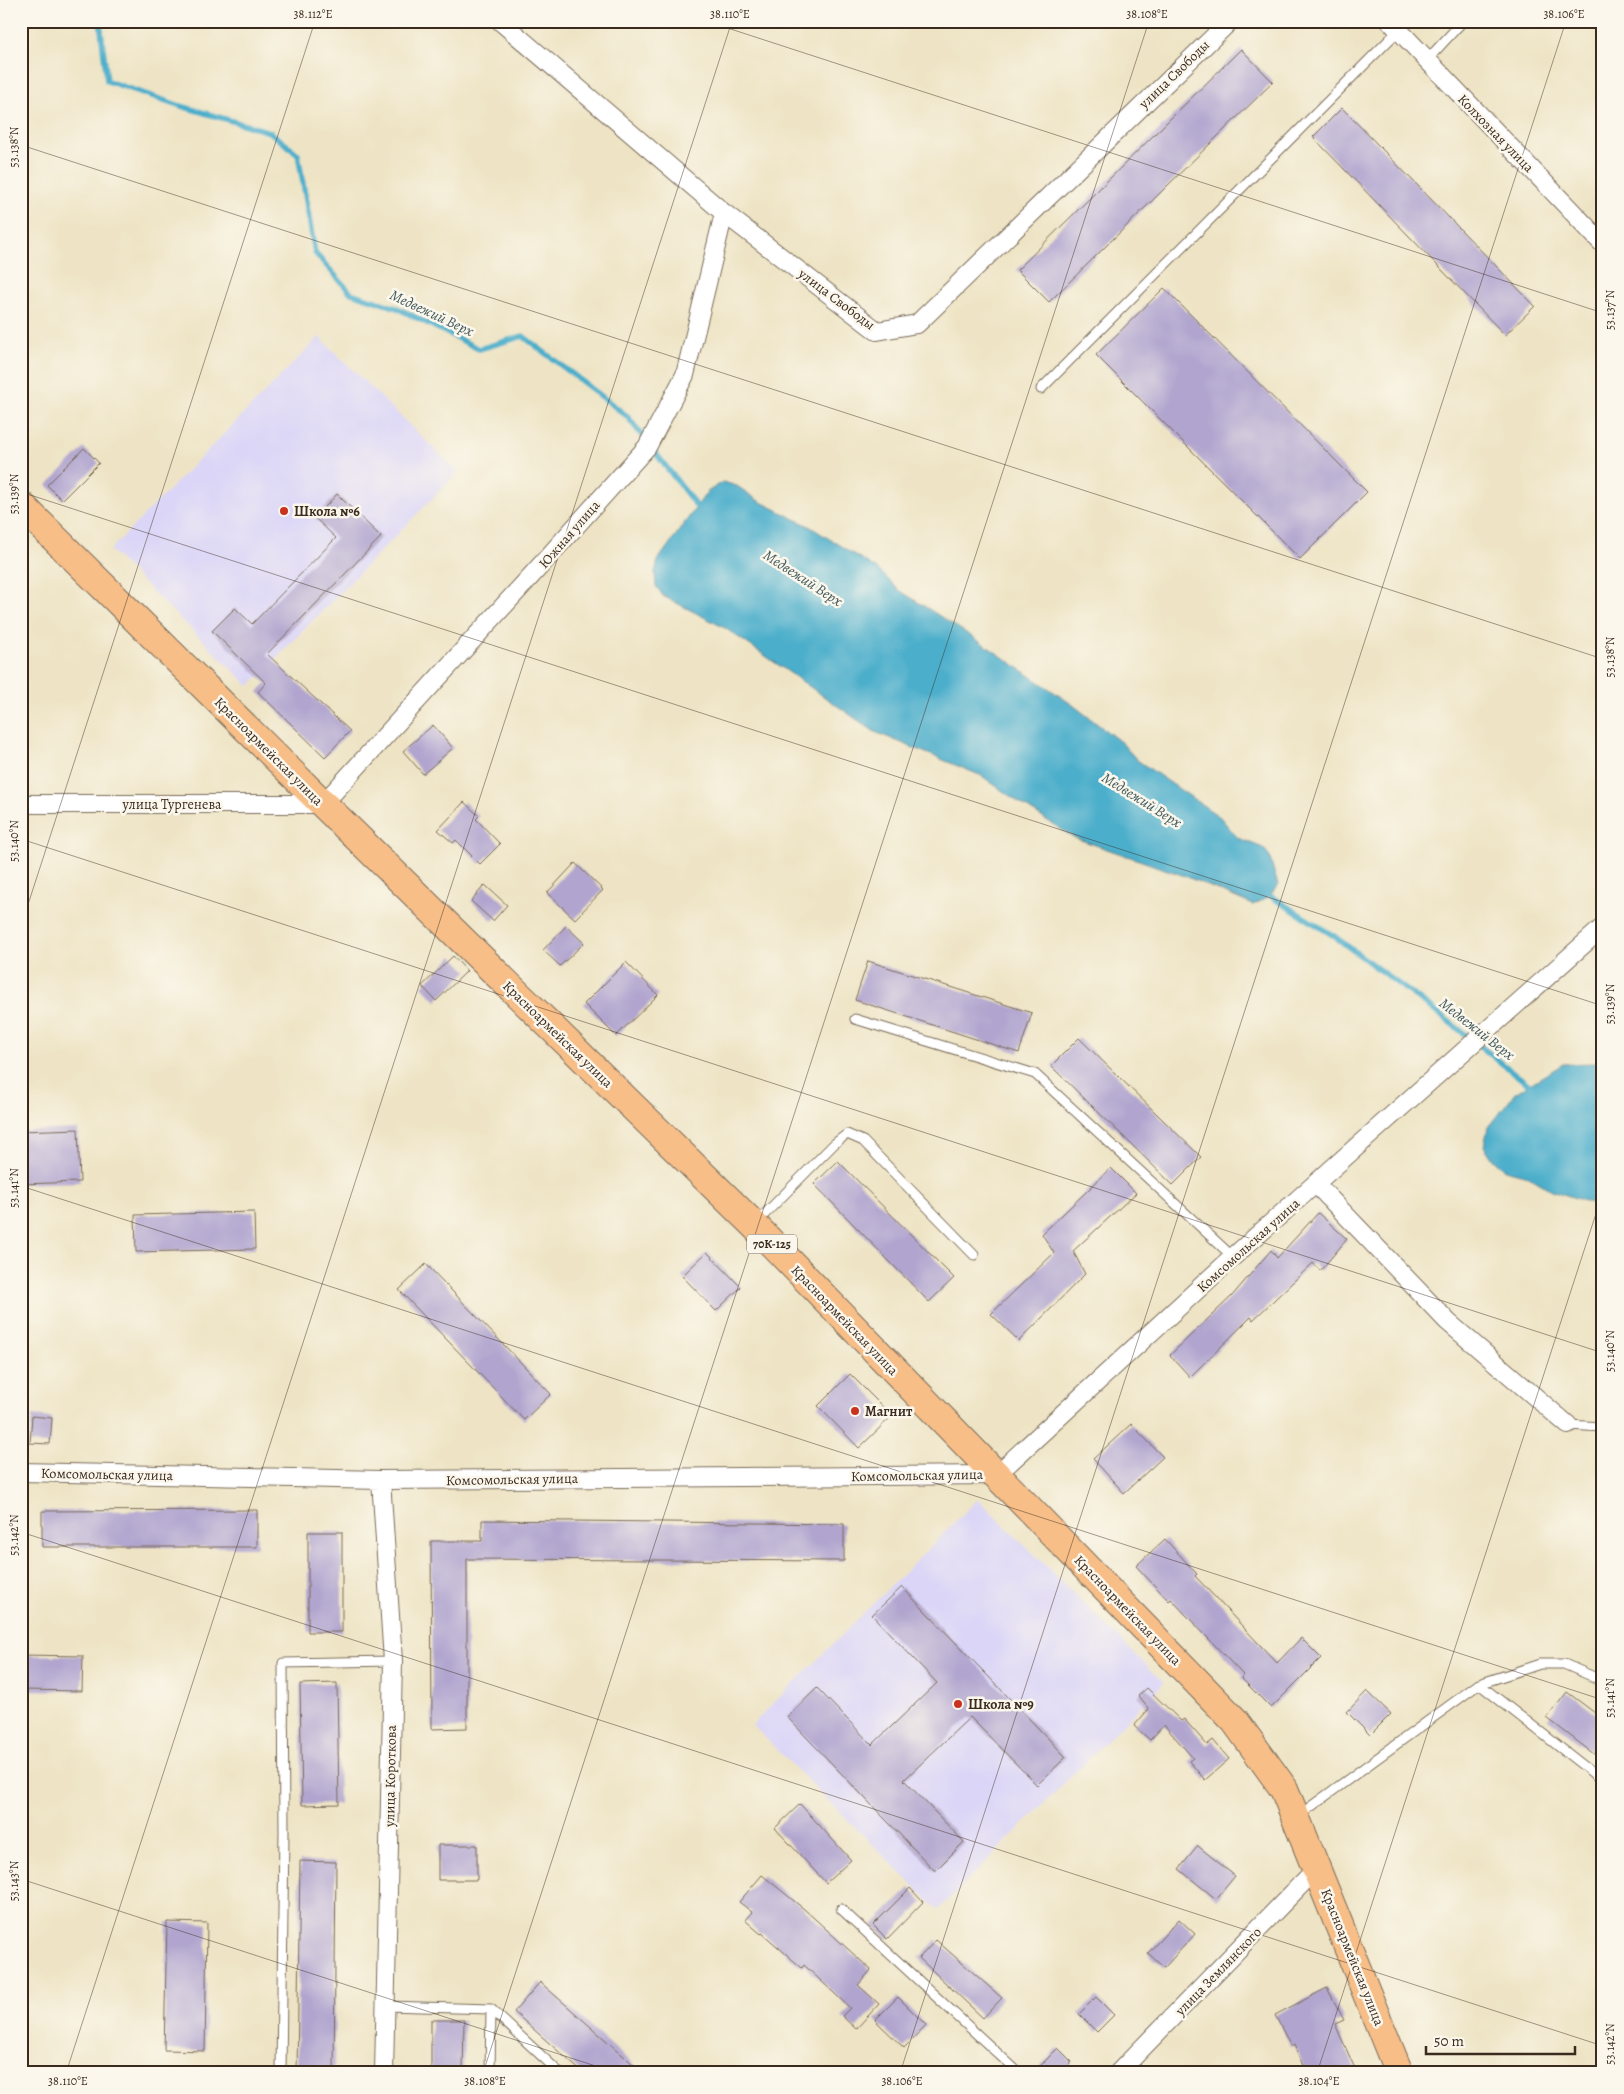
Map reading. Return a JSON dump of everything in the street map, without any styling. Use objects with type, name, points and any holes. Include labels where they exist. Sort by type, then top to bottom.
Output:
[{"type":"main road","name":"Красноармейская улица","points":[[21,505],[323,804],[754,1225],[1235,1721],[1284,1789],[1399,2073]]},
{"type":"street","name":"улица Свободы","points":[[500,21],[724,213],[877,331],[917,324],[1230,21]]},
{"type":"street","name":"Колхозная улица","points":[[1394,26],[1603,244]]},
{"type":"street","name":"Южная улица","points":[[323,804],[532,576],[646,447],[685,375],[724,213]]},
{"type":"street","name":"улица Тургенева","points":[[21,804],[323,804]]},
{"type":"street","name":"Комсомольская улица","points":[[21,1472],[381,1480],[996,1475],[1233,1257],[1603,927]]},
{"type":"street","points":[[1316,1184],[1448,1322],[1568,1425]]},
{"type":"street","name":"улица Короткова","points":[[381,1480],[393,1662],[384,2073]]},
{"type":"street","name":"улица Землянского","points":[[1118,2073],[1317,1868]]},
{"type":"lane","points":[[1427,60],[1463,21]]},
{"type":"lane","points":[[1041,389],[1394,26]]},
{"type":"lane","points":[[855,1019],[1035,1074],[1233,1257]]},
{"type":"lane","points":[[754,1225],[834,1144],[847,1134],[862,1141],[974,1255]]},
{"type":"lane","points":[[1568,1425],[1603,1427]]},
{"type":"lane","points":[[280,2073],[284,1831],[283,1663],[393,1662]]},
{"type":"lane","points":[[1296,1817],[1479,1684],[1540,1664],[1564,1664],[1603,1681]]},
{"type":"lane","points":[[1479,1684],[1603,1781]]},
{"type":"lane","points":[[841,1909],[1019,2073]]},
{"type":"lane","points":[[386,2006],[491,2009],[560,2073]]},
{"type":"lane","points":[[490,2073],[491,2009]]},
{"type":"shaded area","name":"Школа №6","points":[[319,337],[458,472],[249,686],[110,550]]},
{"type":"shaded area","name":"Школа №9","points":[[978,1499],[1164,1683],[938,1910],[752,1725]]},
{"type":"water","points":[[723,482],[737,486],[759,501],[809,526],[877,569],[899,590],[988,647],[1073,705],[1122,743],[1137,760],[1220,817],[1238,838],[1263,848],[1269,855],[1278,885],[1269,897],[1253,905],[1185,876],[1075,838],[1021,804],[982,776],[875,732],[725,628],[663,596],[656,586],[655,573],[658,560],[707,492]]},
{"type":"water","points":[[1596,1063],[1603,1066],[1603,1207],[1551,1190],[1528,1176],[1509,1171],[1494,1161],[1484,1146],[1488,1127],[1515,1093],[1563,1064]]},
{"type":"building","points":[[1241,49],[1273,82],[1049,302],[1017,270]]},
{"type":"building","points":[[1342,108],[1535,306],[1505,335],[1313,137]]},
{"type":"building","points":[[1164,288],[1367,492],[1300,559],[1096,355]]},
{"type":"building","points":[[84,448],[99,463],[62,500],[47,485]]},
{"type":"building","points":[[337,494],[381,537],[267,654],[350,731],[325,757],[258,692],[266,683],[212,631],[235,608],[252,624],[336,538],[315,518]]},
{"type":"building","points":[[433,725],[453,748],[423,774],[403,751]]},
{"type":"building","points":[[464,802],[479,816],[476,819],[500,844],[480,864],[456,840],[453,843],[438,830]]},
{"type":"building","points":[[575,863],[603,890],[575,919],[547,893]]},
{"type":"building","points":[[485,885],[507,905],[493,921],[471,901]]},
{"type":"building","points":[[566,926],[584,943],[560,966],[543,950]]},
{"type":"building","points":[[453,956],[467,971],[436,1001],[422,986]]},
{"type":"building","points":[[868,961],[1032,1013],[1019,1053],[855,1000]]},
{"type":"building","points":[[626,962],[658,995],[616,1036],[584,1004]]},
{"type":"building","points":[[1079,1038],[1201,1157],[1173,1185],[1051,1066]]},
{"type":"building","points":[[78,1129],[80,1182],[21,1184],[21,1131]]},
{"type":"building","points":[[838,1161],[954,1278],[929,1302],[814,1184]]},
{"type":"building","points":[[1111,1168],[1136,1193],[1073,1251],[1085,1274],[1019,1341],[991,1314],[1054,1253],[1042,1234]]},
{"type":"building","points":[[254,1212],[255,1249],[136,1252],[135,1215]]},
{"type":"building","points":[[1318,1213],[1347,1239],[1320,1271],[1313,1263],[1253,1320],[1251,1317],[1190,1377],[1170,1355],[1232,1296],[1271,1250],[1277,1258]]},
{"type":"building","points":[[707,1252],[741,1287],[716,1311],[682,1276]]},
{"type":"building","points":[[426,1264],[551,1394],[524,1420],[399,1290]]},
{"type":"building","name":"Магнит","points":[[850,1374],[892,1416],[859,1448],[818,1406]]},
{"type":"building","points":[[32,1416],[52,1418],[50,1444],[30,1443]]},
{"type":"building","points":[[1131,1424],[1163,1457],[1124,1493],[1093,1459]]},
{"type":"building","points":[[257,1510],[257,1547],[42,1547],[42,1511]]},
{"type":"building","points":[[482,1520],[844,1524],[844,1561],[467,1559],[467,1728],[432,1729],[431,1541],[482,1541]]},
{"type":"building","points":[[308,1532],[342,1532],[342,1632],[308,1632]]},
{"type":"building","points":[[1165,1539],[1197,1574],[1195,1576],[1277,1663],[1301,1638],[1321,1658],[1271,1708],[1241,1678],[1243,1675],[1171,1599],[1169,1601],[1136,1566]]},
{"type":"building","points":[[902,1587],[1066,1757],[1037,1785],[970,1717],[904,1780],[964,1842],[935,1871],[787,1717],[817,1688],[872,1745],[937,1683],[872,1615]]},
{"type":"building","points":[[21,1655],[83,1656],[82,1691],[21,1690]]},
{"type":"building","points":[[337,1683],[339,1804],[302,1805],[300,1684]]},
{"type":"building","points":[[1147,1688],[1181,1721],[1184,1719],[1207,1745],[1213,1740],[1229,1759],[1205,1780],[1189,1761],[1193,1758],[1164,1725],[1150,1740],[1134,1726],[1149,1709],[1138,1696]]},
{"type":"building","points":[[1367,1691],[1391,1714],[1370,1735],[1347,1712]]},
{"type":"building","points":[[1567,1692],[1603,1719],[1603,1761],[1547,1718]]},
{"type":"building","points":[[800,1804],[851,1860],[826,1883],[775,1828]]},
{"type":"building","points":[[438,1845],[477,1845],[477,1880],[438,1880]]},
{"type":"building","points":[[1198,1846],[1235,1876],[1216,1899],[1179,1869]]},
{"type":"building","points":[[300,1861],[336,1862],[334,2073],[297,2073]]},
{"type":"building","points":[[762,1875],[804,1909],[871,1970],[858,1985],[879,2004],[856,2029],[842,2016],[850,2008],[804,1965],[802,1968],[745,1920],[752,1912],[739,1902]]},
{"type":"building","points":[[910,1888],[923,1902],[887,1939],[873,1925]]},
{"type":"building","points":[[1179,1919],[1195,1934],[1164,1968],[1148,1953]]},
{"type":"building","points":[[167,1922],[207,1923],[205,2051],[164,2050]]},
{"type":"building","points":[[936,1940],[1002,1998],[983,2018],[919,1958]]},
{"type":"building","points":[[540,1982],[643,2073],[583,2073],[514,2012]]},
{"type":"building","points":[[1327,1988],[1344,2020],[1335,2024],[1357,2073],[1306,2073],[1294,2045],[1291,2047],[1275,2015]]},
{"type":"building","points":[[898,1997],[926,2025],[904,2048],[875,2020]]},
{"type":"building","points":[[1096,1997],[1114,2015],[1097,2032],[1079,2014]]},
{"type":"building","points":[[431,2020],[464,2020],[463,2073],[431,2073]]},
{"type":"building","points":[[1058,2048],[1072,2062],[1062,2073],[1033,2073]]},
{"type":"waterway","name":"Медвежий Верх","points":[[100,21],[107,81],[181,106],[270,132],[298,154],[315,253],[351,293],[397,308],[479,349],[523,336],[627,416],[701,512]]},
{"type":"waterway","name":"Медвежий Верх","points":[[1264,892],[1334,936],[1452,1024],[1533,1088]]},
{"type":"place","name":"Школа №6","points":[[284,511]]},
{"type":"place","name":"Магнит","points":[[855,1411]]},
{"type":"place","name":"Школа №9","points":[[958,1704]]}]
